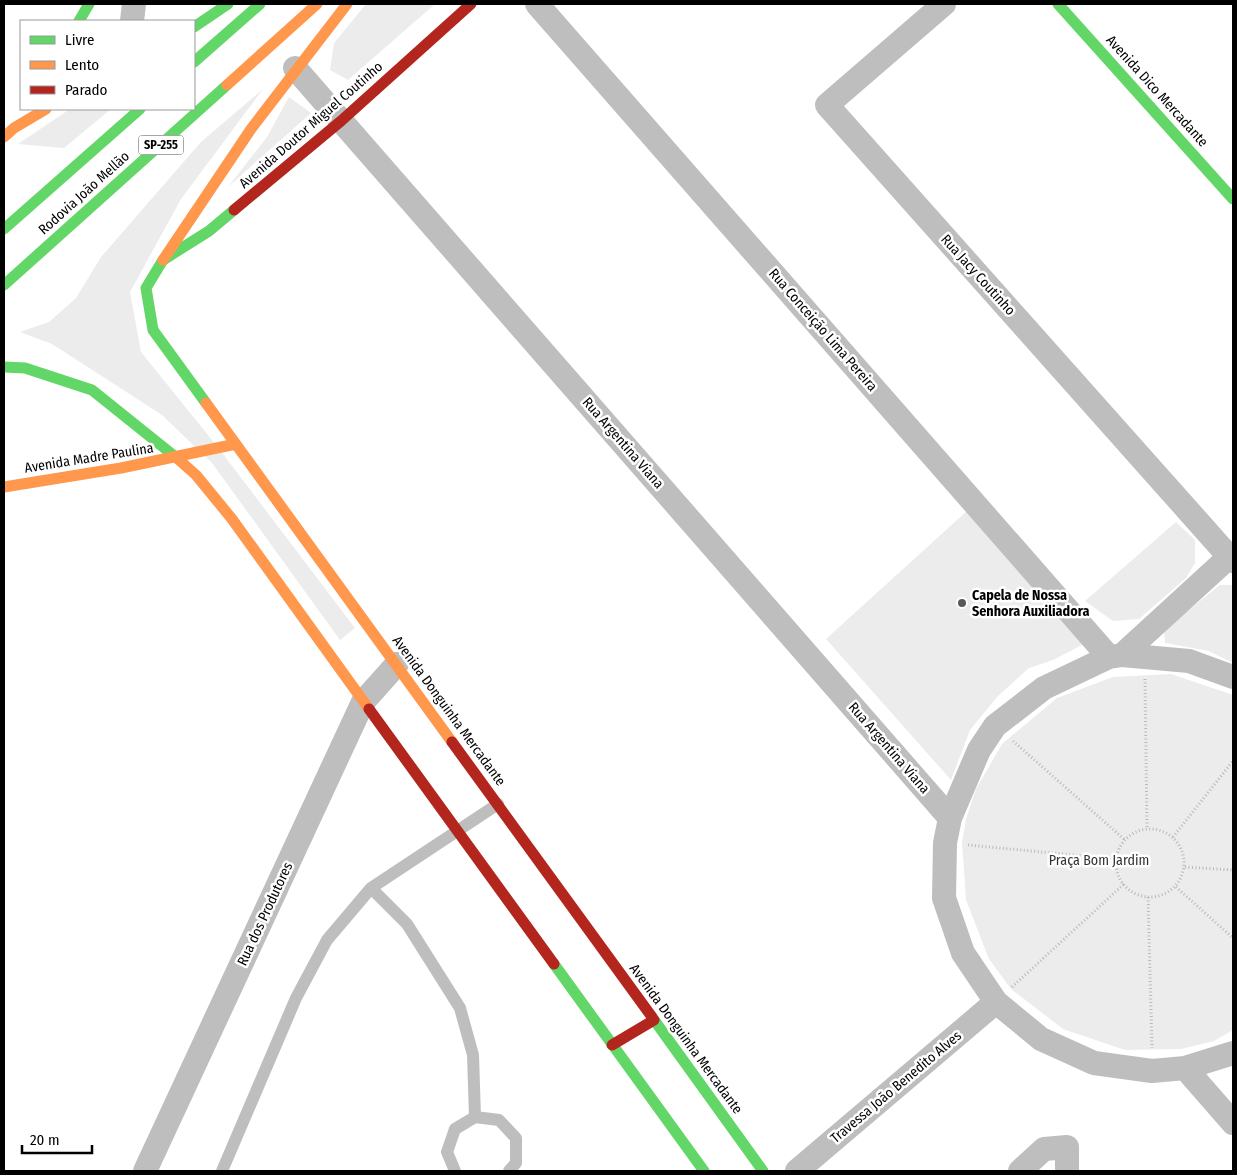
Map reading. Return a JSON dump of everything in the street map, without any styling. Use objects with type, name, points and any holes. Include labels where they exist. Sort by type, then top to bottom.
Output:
[{"type":"main road","points":[[80,20],[89,4]]},
{"type":"main road","points":[[195,25],[228,4]]},
{"type":"main road","points":[[195,61],[260,4]]},
{"type":"main road","name":"Rodovia João Mellão","points":[[4,285],[317,4]]},
{"type":"main road","name":"Avenida Donguinha Mercadante","points":[[347,4],[295,68],[210,184],[146,288],[153,330],[764,1171]]},
{"type":"main road","name":"Avenida Doutor Miguel Coutinho","points":[[163,260],[209,231],[342,121],[471,4]]},
{"type":"main road","name":"Avenida Dico Mercadante","points":[[1058,4],[1233,198]]},
{"type":"main road","points":[[4,137],[43,110]]},
{"type":"main road","name":"Rodovia João Mellão","points":[[4,229],[139,110]]},
{"type":"main road","points":[[4,367],[25,368],[92,390],[178,459],[215,497],[704,1171]]},
{"type":"main road","name":"Avenida Madre Paulina","points":[[4,487],[178,459],[236,444]]},
{"type":"main road","points":[[612,1045],[654,1020]]},
{"type":"street","points":[[132,20],[134,4]]},
{"type":"street","name":"Rua Conceição Lima Pereira","points":[[537,4],[1125,656]]},
{"type":"street","name":"Rua Jacy Coutinho","points":[[944,4],[827,105],[1231,559]]},
{"type":"street","name":"Rua Argentina Viana","points":[[295,68],[950,818]]},
{"type":"street","points":[[1231,559],[1125,656],[1044,688],[995,726],[979,750],[950,818],[944,843],[944,898],[962,953],[996,1002],[1041,1039],[1094,1063],[1152,1071],[1184,1068],[1233,1054]]},
{"type":"street","points":[[1125,656],[1189,661],[1233,677]]},
{"type":"street","name":"Rua dos Produtores","points":[[145,1171],[363,702],[397,664]]},
{"type":"street","name":"Travessa João Benedito Alves","points":[[797,1171],[996,1002]]},
{"type":"street","points":[[1184,1068],[1233,1123]]},
{"type":"street","points":[[1020,1171],[1044,1149],[1067,1147],[1066,1171]]},
{"type":"lane","points":[[222,1171],[296,998],[326,940],[371,888],[458,833],[498,804]]},
{"type":"lane","points":[[371,888],[407,924],[460,1008],[473,1055],[475,1117]]},
{"type":"lane","points":[[455,1171],[447,1152],[455,1129],[475,1117],[499,1120],[516,1138],[516,1163],[510,1171]]},
{"type":"path","points":[[1125,656],[1147,829]]},
{"type":"path","points":[[995,726],[1125,840]]},
{"type":"path","points":[[1173,837],[1233,760]]},
{"type":"path","points":[[1147,829],[1157,829],[1173,837],[1183,852],[1185,866],[1182,877],[1176,887],[1159,896],[1148,897],[1134,893],[1124,884],[1118,871],[1116,859],[1125,840],[1131,835],[1147,829]]},
{"type":"path","points":[[944,843],[1116,859]]},
{"type":"path","points":[[1185,866],[1233,870]]},
{"type":"path","points":[[996,1002],[1124,884]]},
{"type":"path","points":[[1176,887],[1233,938]]},
{"type":"path","points":[[1148,897],[1152,1071]]},
{"type":"green space","points":[[366,4],[435,4],[348,80],[330,70],[334,43]]},
{"type":"green space","points":[[263,89],[181,199],[130,292],[141,352],[220,450],[355,628],[340,640],[212,463],[162,415],[52,344],[20,332],[49,322],[76,298],[101,257],[201,142]]},
{"type":"green space","points":[[289,97],[311,113],[228,187],[267,137]]},
{"type":"green space","points":[[69,110],[110,110],[64,148],[18,144]]},
{"type":"green space","points":[[968,510],[1084,644],[1053,660],[1029,668],[997,697],[970,730],[951,780],[826,639]]},
{"type":"green space","points":[[1176,522],[1195,540],[1195,563],[1186,578],[1139,619],[1113,621],[1085,601]]},
{"type":"green space","points":[[1220,585],[1233,585],[1233,663],[1209,651],[1165,643],[1164,630]]},
{"type":"green space","name":"Praça Bom Jardim","points":[[1171,674],[1233,695],[1233,1030],[1214,1041],[1181,1049],[1125,1050],[1063,1029],[1011,989],[989,959],[966,900],[962,842],[966,819],[976,789],[1002,744],[1057,698],[1113,677]]},
{"type":"traffic: fast","points":[[80,20],[89,4]]},
{"type":"traffic: fast","points":[[195,26],[228,4]]},
{"type":"traffic: fast","points":[[195,61],[260,4]]},
{"type":"traffic: fast","points":[[1058,4],[1233,199]]},
{"type":"traffic: fast","points":[[4,285],[227,85]]},
{"type":"traffic: fast","points":[[4,229],[139,110]]},
{"type":"traffic: fast","points":[[206,403],[153,330],[146,288],[163,260],[209,231],[234,210]]},
{"type":"traffic: fast","points":[[4,367],[25,368],[92,390],[178,459]]},
{"type":"traffic: fast","points":[[554,964],[704,1171]]},
{"type":"traffic: fast","points":[[652,1017],[763,1171]]},
{"type":"traffic: slow","points":[[227,85],[317,4]]},
{"type":"traffic: slow","points":[[163,260],[251,129],[347,4]]},
{"type":"traffic: slow","points":[[4,137],[14,128],[44,110]]},
{"type":"traffic: slow","points":[[206,403],[452,742]]},
{"type":"traffic: slow","points":[[4,487],[121,468],[236,444]]},
{"type":"traffic: slow","points":[[178,459],[196,475],[232,519],[369,709]]},
{"type":"traffic: jam","points":[[234,210],[341,121],[471,4]]},
{"type":"traffic: jam","points":[[369,709],[554,964]]},
{"type":"traffic: jam","points":[[452,742],[652,1017]]},
{"type":"traffic: jam","points":[[612,1045],[654,1020]]},
{"type":"place","name":"Capela de Nossa Senhora Auxiliadora","points":[[962,603]]}]
